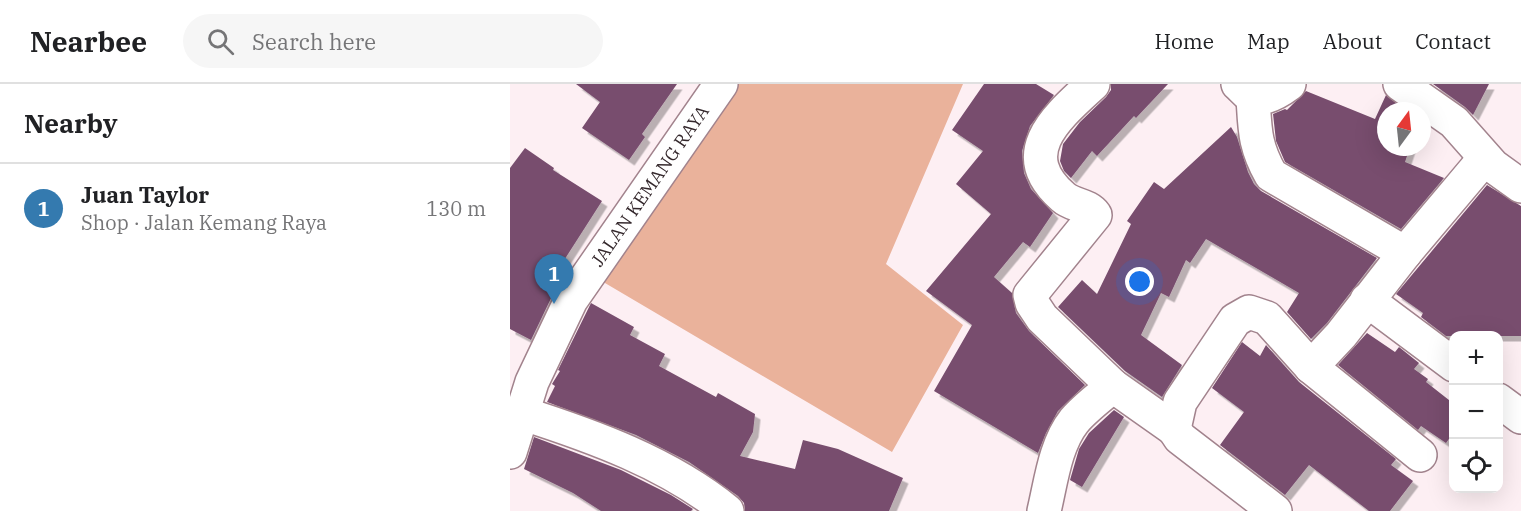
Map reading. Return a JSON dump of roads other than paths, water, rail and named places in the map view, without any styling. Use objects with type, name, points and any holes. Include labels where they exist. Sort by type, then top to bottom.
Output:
[{"type":"street","name":"JALAN KEMANG RAYA","points":[[510,452],[521,413],[543,356],[571,300],[721,84]]},
{"type":"street","points":[[1093,84],[1062,112],[1049,129],[1040,146],[1040,165],[1048,183],[1066,200],[1088,208],[1095,215],[1030,295],[1032,303],[1042,318],[1113,386],[1174,429],[1180,438],[1275,511]]},
{"type":"street","points":[[1246,90],[1264,97],[1274,94],[1289,84]]},
{"type":"street","points":[[1400,84],[1454,122],[1485,158],[1521,186]]},
{"type":"street","points":[[1246,90],[1255,140],[1261,158],[1271,174],[1405,253]]},
{"type":"street","points":[[1311,366],[1341,335],[1405,253],[1485,158]]},
{"type":"street","points":[[1367,300],[1449,362]]},
{"type":"street","points":[[1174,429],[1180,402],[1235,320],[1249,312],[1267,318],[1311,366],[1419,455]]},
{"type":"street","points":[[1044,511],[1051,478],[1065,437],[1074,422],[1113,386]]},
{"type":"street","points":[[1503,404],[1521,417]]},
{"type":"street","points":[[521,413],[581,433],[639,457],[710,496],[727,511]]},
{"type":"place","name":"Juan Taylor","points":[[554,304]]}]
